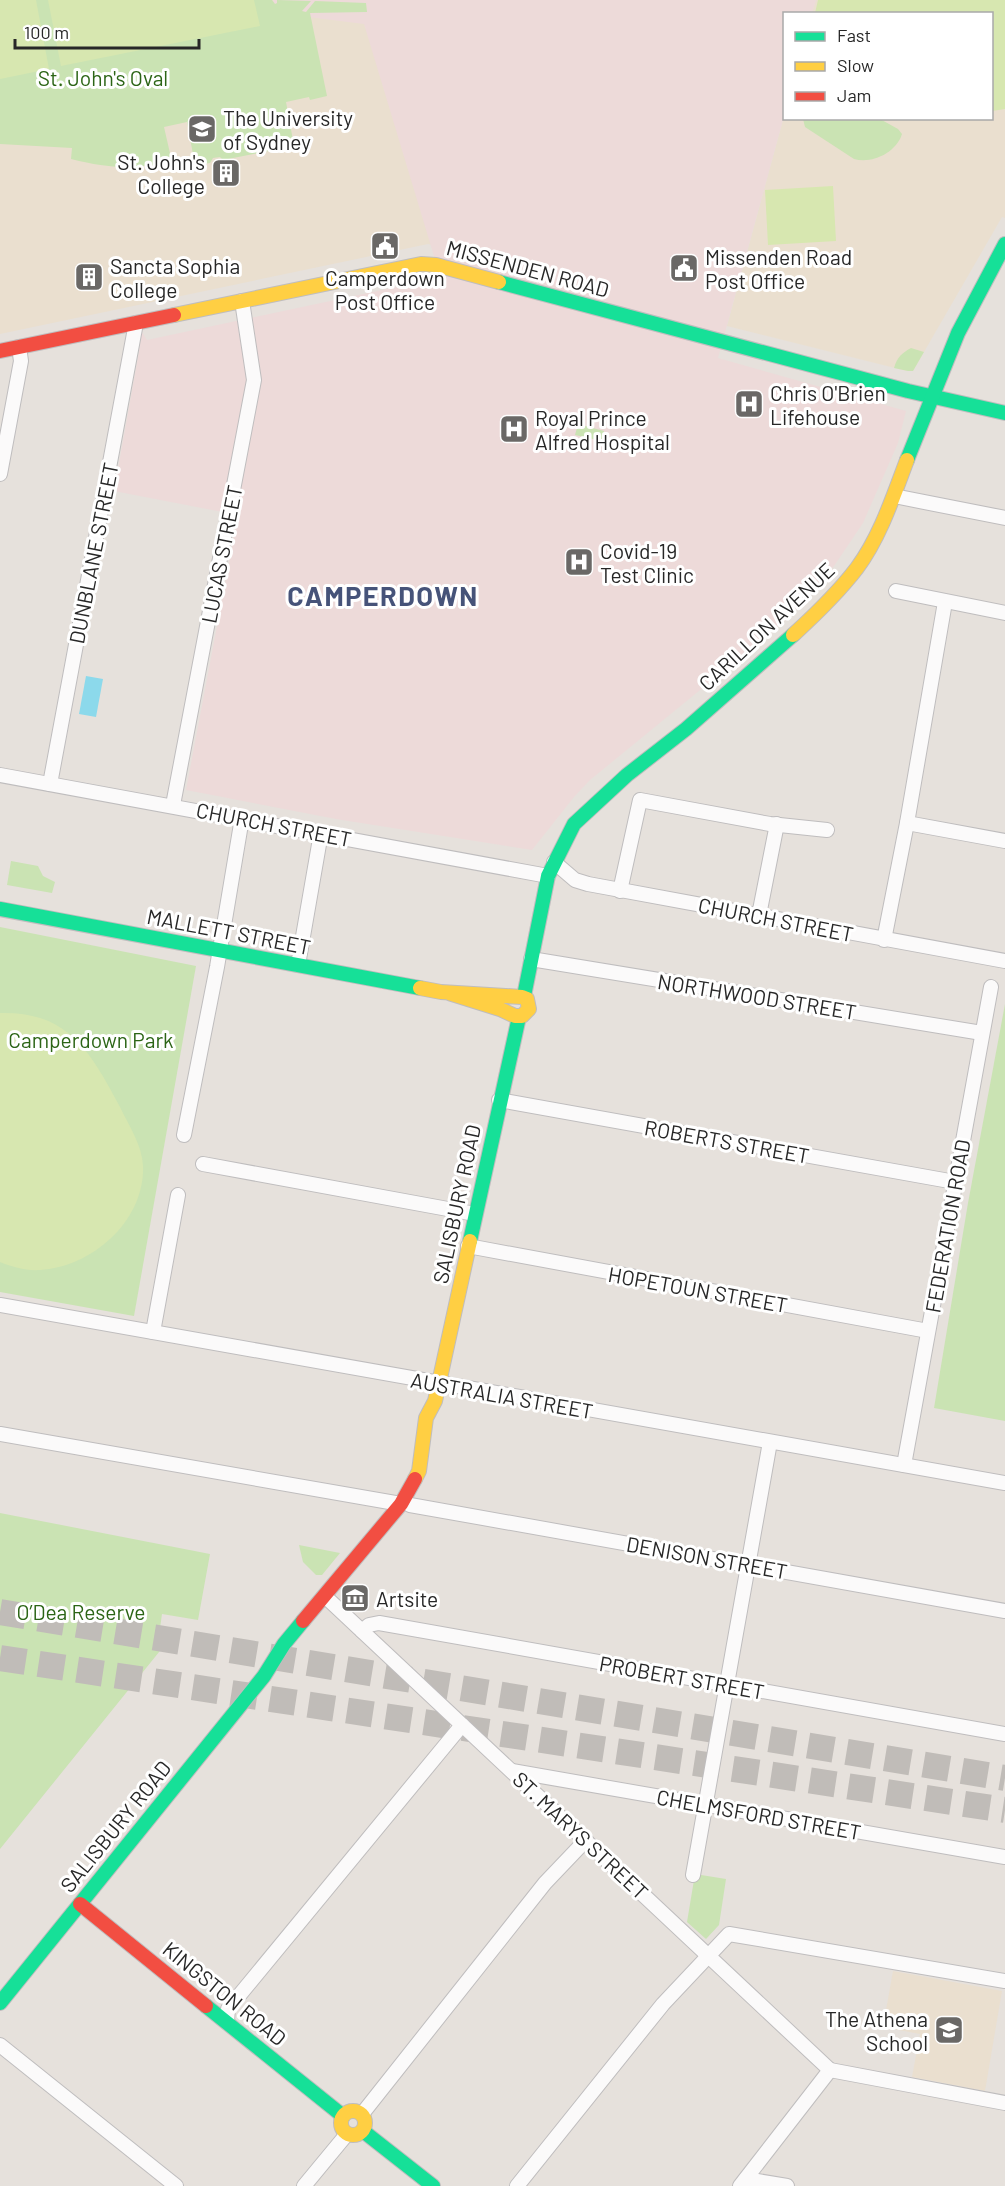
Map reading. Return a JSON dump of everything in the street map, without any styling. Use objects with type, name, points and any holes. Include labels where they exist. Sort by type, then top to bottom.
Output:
[{"type":"main road","name":"CARILLON AVENUE","points":[[554,862],[574,824],[581,816],[627,775],[686,729],[831,600],[858,567],[883,522],[958,333],[1005,244]]},
{"type":"main road","name":"MISSENDEN ROAD","points":[[0,351],[421,264],[436,264],[933,397],[1005,413]]},
{"type":"main road","points":[[519,996],[531,959],[548,876],[554,862]]},
{"type":"main road","name":"MALLETT STREET","points":[[0,909],[449,993],[519,996]]},
{"type":"main road","name":"MALLETT STREET","points":[[449,993],[515,1016]]},
{"type":"main road","name":"SALISBURY ROAD","points":[[264,1676],[281,1661],[405,1504],[418,1471],[426,1418],[435,1401],[439,1383],[500,1100],[515,1016],[525,1015],[529,1009],[529,1002],[519,996]]},
{"type":"main road","name":"SALISBURY ROAD","points":[[0,2003],[264,1676],[284,1644],[405,1504]]},
{"type":"main road","name":"KINGSTON ROAD","points":[[80,1904],[223,2014],[343,2116]]},
{"type":"main road","points":[[352,2111],[362,2114],[366,2122],[363,2131],[356,2136],[347,2134],[341,2126],[343,2116],[352,2111]]},
{"type":"main road","points":[[363,2131],[433,2186]]},
{"type":"street","name":"LUCAS STREET","points":[[173,805],[254,380],[242,301]]},
{"type":"street","name":"DUNBLANE STREET","points":[[50,784],[136,323]]},
{"type":"street","points":[[0,474],[21,362],[19,347]]},
{"type":"street","points":[[894,496],[1005,518]]},
{"type":"street","points":[[896,591],[1005,613]]},
{"type":"street","points":[[884,940],[907,823],[945,602]]},
{"type":"street","name":"CHURCH STREET","points":[[0,774],[548,876]]},
{"type":"street","points":[[620,891],[640,800],[777,824],[827,830]]},
{"type":"street","points":[[184,1135],[220,950],[242,818]]},
{"type":"street","points":[[907,823],[1005,841]]},
{"type":"street","points":[[759,915],[777,824]]},
{"type":"street","points":[[298,965],[321,833]]},
{"type":"street","name":"CHURCH STREET","points":[[554,862],[575,880],[620,891],[1005,961]]},
{"type":"street","name":"NORTHWOOD STREET","points":[[531,959],[982,1033]]},
{"type":"street","name":"FEDERATION ROAD","points":[[904,1465],[991,987]]},
{"type":"street","name":"ROBERTS STREET","points":[[500,1100],[955,1182]]},
{"type":"street","points":[[203,1164],[475,1214]]},
{"type":"street","points":[[153,1332],[178,1195]]},
{"type":"street","name":"HOPETOUN STREET","points":[[468,1246],[928,1331]]},
{"type":"street","name":"AUSTRALIA STREET","points":[[0,1305],[1005,1483]]},
{"type":"street","name":"DENISON STREET","points":[[0,1434],[1005,1611]]},
{"type":"street","points":[[693,1875],[770,1442]]},
{"type":"street","name":"ST. MARYS STREET","points":[[330,1601],[830,2070]]},
{"type":"street","name":"PROBERT STREET","points":[[362,1631],[369,1625],[378,1623],[1005,1734]]},
{"type":"street","points":[[223,2014],[462,1725]]},
{"type":"street","name":"CHELMSFORD STREET","points":[[512,1771],[1005,1857]]},
{"type":"street","points":[[362,2114],[545,1883],[586,1840]]},
{"type":"street","points":[[517,2186],[663,2004],[729,1934],[1005,1981]]},
{"type":"street","points":[[0,2045],[176,2186]]},
{"type":"street","points":[[743,2182],[830,2070],[1005,2103]]},
{"type":"street","points":[[304,2186],[347,2134]]},
{"type":"street","points":[[743,2182],[787,2186]]},
{"type":"shaded area","name":"The University of Sydney","points":[[0,0],[384,0],[437,246],[428,244],[0,334]]},
{"type":"shaded area","name":"Royal Prince Alfred Hospital","points":[[273,0],[816,0],[812,12],[783,12],[783,120],[718,358],[906,411],[898,443],[863,523],[834,566],[802,603],[787,619],[590,780],[532,850],[336,819],[186,790],[238,515],[114,491],[140,346],[136,323],[147,340],[415,283],[443,286],[364,24],[276,13]]},
{"type":"shaded area","points":[[816,0],[1005,0],[1005,218],[1002,217],[913,371],[727,326],[783,120],[993,120],[993,12],[812,12]]},
{"type":"shaded area","name":"The Athena School","points":[[893,1971],[1002,1991],[985,2091],[912,2077],[920,2034],[883,2027]]},
{"type":"green space","name":"St. John's Oval","points":[[0,0],[272,0],[275,4],[277,0],[311,1],[302,11],[306,12],[315,1],[366,3],[367,12],[310,13],[327,96],[286,102],[294,146],[223,160],[220,157],[213,158],[210,163],[195,165],[187,122],[164,127],[172,162],[121,167],[71,159],[72,148],[0,144]]},
{"type":"green space","points":[[0,0],[36,0],[49,69],[0,79]]},
{"type":"green space","points":[[48,0],[254,0],[260,26],[61,66]]},
{"type":"green space","points":[[818,0],[1005,0],[1005,109],[993,111],[993,12],[815,12]]},
{"type":"green space","points":[[803,120],[882,120],[898,129],[902,134],[889,152],[876,158],[861,160],[854,159],[805,127]]},
{"type":"green space","points":[[833,186],[836,241],[768,245],[765,190]]},
{"type":"green space","points":[[911,348],[924,352],[913,371],[894,368],[900,356]]},
{"type":"green space","points":[[578,424],[604,431],[602,441],[575,435]]},
{"type":"green space","points":[[11,861],[38,866],[43,876],[55,882],[52,893],[7,885]]},
{"type":"green space","name":"Camperdown Park","points":[[0,927],[196,966],[134,1316],[0,1292]]},
{"type":"green space","points":[[1005,1004],[1005,1421],[934,1408],[968,1203]]},
{"type":"green space","points":[[0,1013],[24,1014],[44,1019],[75,1039],[99,1069],[134,1136],[142,1158],[141,1186],[135,1205],[125,1222],[112,1238],[96,1250],[59,1267],[30,1270],[0,1262]]},
{"type":"green space","name":"O’Dea Reserve","points":[[0,1513],[210,1554],[198,1620],[162,1614],[160,1628],[176,1631],[0,1849]]},
{"type":"green space","points":[[299,1545],[340,1553],[322,1575],[316,1575],[303,1562]]},
{"type":"green space","points":[[695,1874],[726,1879],[719,1925],[706,1939],[687,1922]]},
{"type":"water","points":[[86,676],[103,679],[96,717],[79,714]]},
{"type":"tunnel","points":[[0,1612],[1005,1778]]},
{"type":"tunnel","points":[[0,1658],[1005,1810]]},
{"type":"traffic: fast","points":[[907,460],[958,333],[1005,244]]},
{"type":"traffic: fast","points":[[499,282],[908,391],[1005,413]]},
{"type":"traffic: fast","points":[[524,996],[548,876],[574,824],[627,775],[686,729],[793,635]]},
{"type":"traffic: fast","points":[[0,909],[420,988]]},
{"type":"traffic: fast","points":[[470,1241],[519,1017]]},
{"type":"traffic: fast","points":[[0,2003],[264,1676],[284,1644],[303,1621]]},
{"type":"traffic: fast","points":[[206,2006],[343,2116]]},
{"type":"traffic: fast","points":[[363,2131],[433,2186]]},
{"type":"traffic: slow","points":[[174,315],[421,264],[436,265],[499,282]]},
{"type":"traffic: slow","points":[[793,635],[834,595],[865,556],[885,516],[907,460]]},
{"type":"traffic: slow","points":[[420,988],[441,992],[522,997],[527,999],[529,1009],[522,1016],[515,1016],[449,993]]},
{"type":"traffic: slow","points":[[415,1479],[419,1471],[426,1418],[435,1401],[470,1241]]},
{"type":"traffic: slow","points":[[353,2111],[362,2114],[365,2123],[362,2132],[353,2135],[344,2132],[341,2123],[344,2114],[353,2111]]},
{"type":"traffic: jam","points":[[0,351],[174,315]]},
{"type":"traffic: jam","points":[[303,1621],[401,1504],[415,1479]]},
{"type":"traffic: jam","points":[[80,1904],[206,2006]]},
{"type":"place","name":"The University of Sydney","points":[[202,129]]},
{"type":"place","name":"St. John's College","points":[[226,173]]},
{"type":"place","name":"Camperdown Post Office","points":[[385,246]]},
{"type":"place","name":"Missenden Road Post Office","points":[[684,268]]},
{"type":"place","name":"Sancta Sophia College","points":[[89,277]]},
{"type":"place","name":"Chris O'Brien Lifehouse","points":[[749,404]]},
{"type":"place","name":"Royal Prince Alfred Hospital","points":[[514,429]]},
{"type":"place","name":"Covid-19 Test Clinic","points":[[579,562]]},
{"type":"place","name":"Artsite","points":[[355,1598]]},
{"type":"place","name":"The Athena School","points":[[949,2030]]},
{"type":"district","name":"CAMPERDOWN","points":[[383,595]]}]
